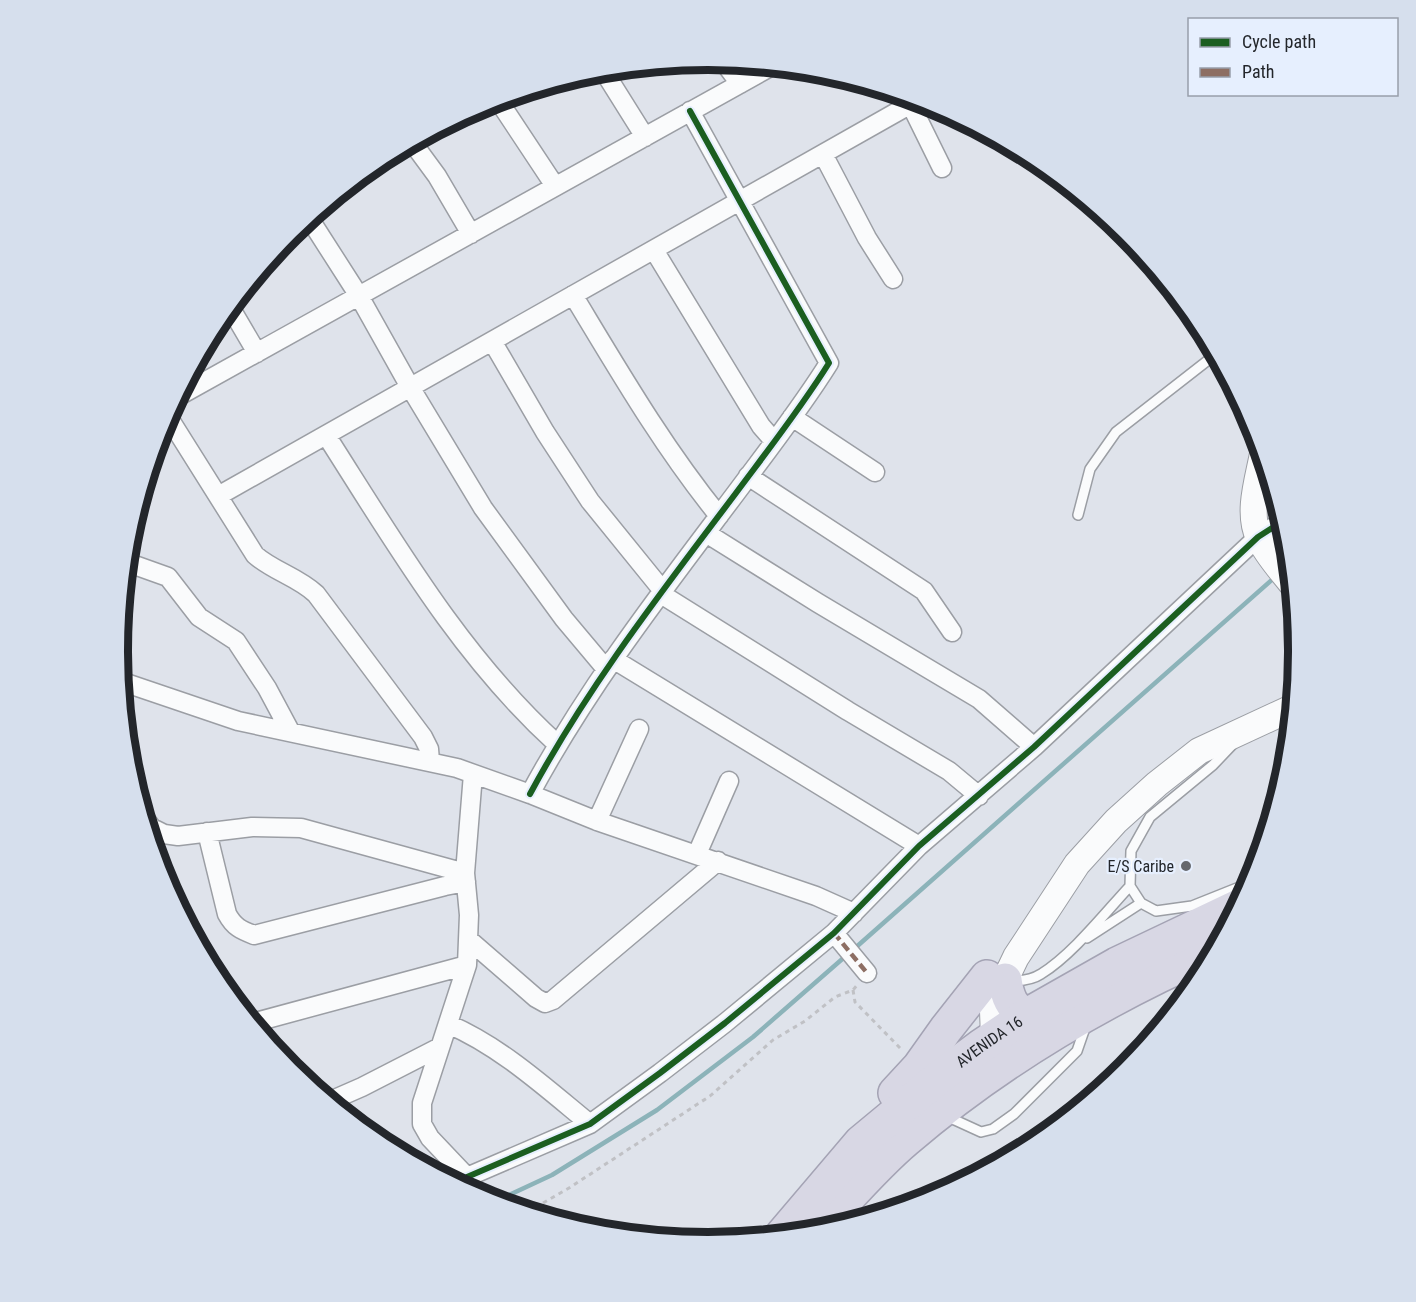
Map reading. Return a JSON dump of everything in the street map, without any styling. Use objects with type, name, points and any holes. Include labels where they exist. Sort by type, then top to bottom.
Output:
[{"type":"highway","name":"AVENIDA 16","points":[[830,1218],[905,1141],[940,1113],[996,1054],[1027,1015],[1117,964],[1227,912]]},
{"type":"highway","name":"AVENIDA 16","points":[[790,1226],[861,1142],[937,1079],[1090,1011],[1138,985],[1202,956]]},
{"type":"highway","points":[[861,1142],[874,1116],[920,1067],[946,1029],[996,979],[1020,1012],[1027,1015]]},
{"type":"street","points":[[730,71],[740,84]]},
{"type":"street","points":[[189,390],[759,73]]},
{"type":"street","points":[[609,79],[645,136]]},
{"type":"street","points":[[218,496],[740,201],[903,104]]},
{"type":"street","points":[[503,108],[555,186]]},
{"type":"street","points":[[912,108],[942,168]]},
{"type":"street","points":[[530,794],[557,744],[610,664],[830,363],[690,111]]},
{"type":"street","points":[[417,149],[437,176],[471,234]]},
{"type":"street","points":[[822,154],[892,279]]},
{"type":"street","points":[[314,226],[359,296],[410,387],[483,508],[564,619],[610,664],[809,777],[920,846]]},
{"type":"street","points":[[654,250],[761,426],[774,441]]},
{"type":"street","points":[[573,295],[656,430],[719,516]]},
{"type":"street","points":[[235,315],[257,353]]},
{"type":"street","points":[[492,341],[545,432],[590,501],[662,592],[838,705],[949,771],[979,796]]},
{"type":"street","points":[[792,417],[875,472]]},
{"type":"street","points":[[174,425],[255,555],[316,594],[423,737],[429,749],[430,761]]},
{"type":"street","points":[[326,435],[408,563],[467,646],[532,721],[557,744]]},
{"type":"street","points":[[1260,471],[1254,524],[1263,545],[1284,573]]},
{"type":"street","points":[[748,476],[924,591],[952,632]]},
{"type":"street","points":[[464,1177],[590,1124],[660,1073],[834,933],[920,846],[1263,545],[1275,530]]},
{"type":"street","points":[[706,533],[979,699],[1034,747]]},
{"type":"street","points":[[134,565],[168,577],[199,617],[236,641],[267,688],[290,731]]},
{"type":"street","points":[[129,684],[238,721],[430,761],[473,774],[597,821],[816,896],[854,913]]},
{"type":"street","points":[[996,1054],[993,1011],[996,979],[1016,957],[1077,864],[1116,821],[1157,784],[1199,752],[1285,710]]},
{"type":"street","points":[[597,821],[639,729]]},
{"type":"street","points":[[457,1174],[422,1124],[422,1103],[467,965],[469,915],[465,878],[473,774]]},
{"type":"street","points":[[697,854],[729,781]]},
{"type":"street","points":[[156,830],[177,836],[252,827],[301,828],[465,878]]},
{"type":"street","points":[[207,832],[227,914],[238,929],[254,935],[445,886],[465,878]]},
{"type":"street","points":[[468,939],[536,998],[545,1003],[553,1000],[718,861]]},
{"type":"street","points":[[834,933],[867,973]]},
{"type":"street","points":[[261,1021],[467,965]]},
{"type":"street","points":[[448,1024],[468,1032],[528,1074],[590,1124]]},
{"type":"street","points":[[338,1098],[362,1088],[440,1047]]},
{"type":"lane","points":[[1078,514],[1090,469],[1116,432],[1210,359]]},
{"type":"lane","points":[[1238,887],[1192,906],[1156,911],[1142,903],[1130,886],[1131,851],[1150,817],[1213,765],[1246,728]]},
{"type":"lane","points":[[1075,946],[1130,886]]},
{"type":"lane","points":[[996,979],[1028,980],[1041,974],[1075,946],[1142,903]]},
{"type":"lane","points":[[940,1113],[981,1132],[993,1129],[1014,1114],[1077,1051],[1090,1011]]},
{"type":"path","points":[[538,1206],[710,1096],[772,1040],[805,1021],[835,997],[853,990],[867,973]]},
{"type":"path","points":[[853,990],[855,1002],[920,1067]]},
{"type":"waterway","points":[[854,949],[1275,577]]},
{"type":"waterway","points":[[508,1196],[552,1175],[657,1110],[753,1037],[848,954]]},
{"type":"marked path","points":[[834,933],[867,973]]},
{"type":"cycle path","points":[[530,794],[576,715],[627,639],[784,429],[829,363],[690,111]]},
{"type":"cycle path","points":[[465,1178],[590,1124],[725,1023],[834,933],[919,846],[1034,747],[1258,537],[1275,526]]},
{"type":"place","name":"E/S Caribe","points":[[1186,866]]}]
